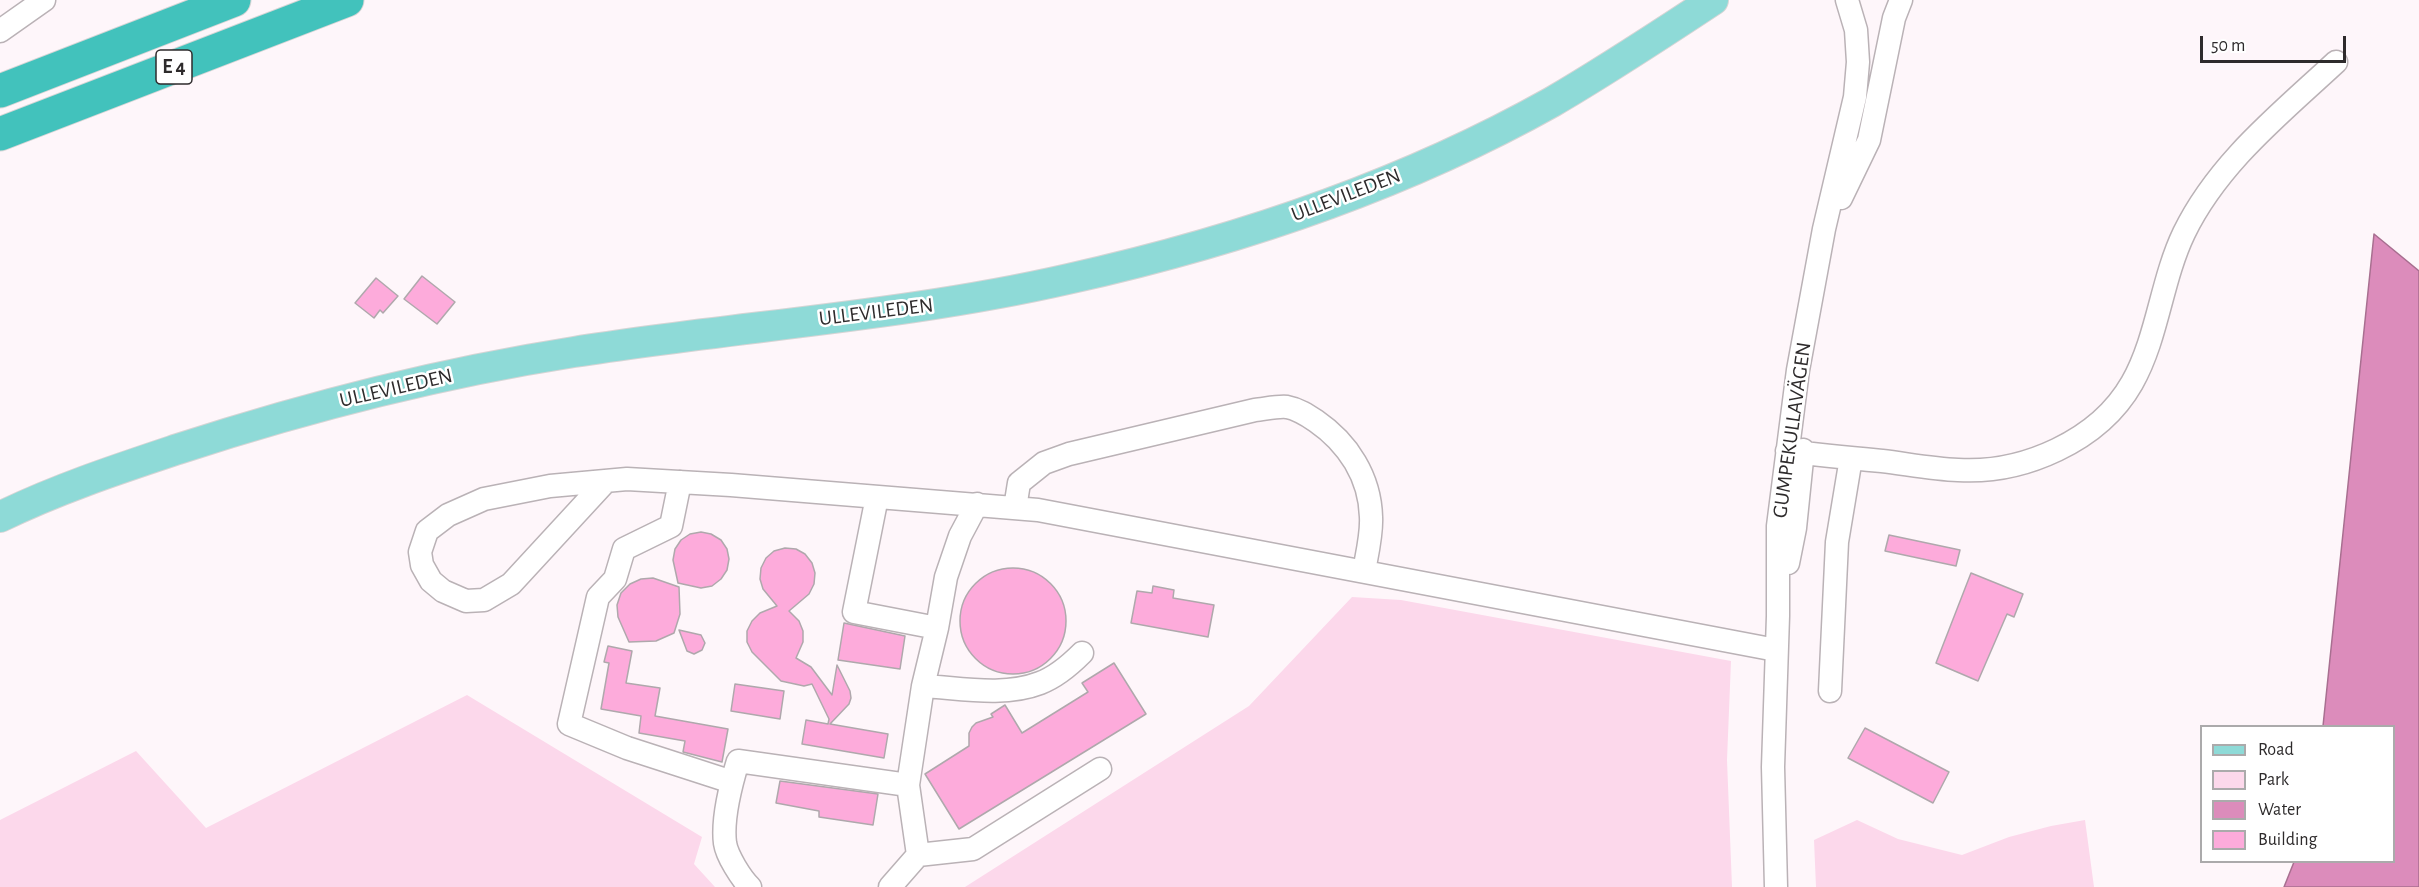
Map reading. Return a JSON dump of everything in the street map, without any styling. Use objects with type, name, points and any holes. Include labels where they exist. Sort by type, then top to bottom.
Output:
[{"type":"highway","name":"E 4","points":[[0,90],[234,0]]},
{"type":"highway","name":"E 4","points":[[0,134],[347,0]]},
{"type":"main road","name":"ULLEVILEDEN","points":[[0,517],[114,470],[223,434],[329,404],[471,371],[574,352],[941,304],[1067,280],[1195,248],[1339,200],[1449,154],[1551,102],[1713,0]]},
{"type":"street","points":[[0,31],[44,0]]},
{"type":"street","name":"GUMPEKULLAVÄGEN","points":[[1776,887],[1773,767],[1778,616],[1778,526],[1795,452],[1798,370],[1823,237],[1855,97],[1858,62],[1857,30],[1847,0]]},
{"type":"street","name":"GUMPEKULLAVÄGEN","points":[[1823,237],[1869,140],[1894,18],[1902,0]]},
{"type":"street","points":[[1795,452],[1959,470],[1997,468],[2027,462],[2087,431],[2112,410],[2132,382],[2149,344],[2172,262],[2184,233],[2211,187],[2243,149],[2336,62]]},
{"type":"street","points":[[1015,508],[1019,483],[1044,463],[1069,454],[1255,410],[1287,407],[1304,413],[1333,433],[1352,457],[1361,474],[1369,493],[1371,518],[1364,571]]},
{"type":"street","points":[[1830,692],[1837,542],[1851,458]]},
{"type":"street","points":[[606,481],[511,584],[496,595],[484,600],[466,601],[443,591],[432,581],[422,565],[420,552],[427,531],[448,515],[484,499],[550,486],[627,479],[680,482],[976,504],[1089,518],[1776,650]]},
{"type":"street","points":[[680,482],[671,526],[624,549],[615,579],[598,597],[569,724],[627,748],[732,782]]},
{"type":"street","points":[[877,497],[854,612],[937,628]]},
{"type":"street","points":[[918,855],[908,785],[923,686],[946,577],[960,536],[976,504]]},
{"type":"street","points":[[923,686],[1003,691],[1040,683],[1065,669],[1082,653]]},
{"type":"street","points":[[750,887],[741,878],[725,844],[728,796],[738,761],[908,785]]},
{"type":"street","points":[[890,887],[918,855],[973,849],[1100,769]]},
{"type":"green space","points":[[1352,597],[1401,600],[1731,661],[1727,760],[1732,887],[965,887],[1249,706]]},
{"type":"green space","points":[[467,695],[702,837],[694,864],[715,887],[0,887],[0,820],[136,751],[206,828]]},
{"type":"green space","points":[[1857,820],[1898,839],[1962,855],[2009,837],[2085,820],[2094,887],[1816,887],[1814,840]]},
{"type":"water","points":[[2374,234],[2419,271],[2419,887],[2284,887],[2294,863],[2395,863],[2395,725],[2323,725]]},
{"type":"building","points":[[422,276],[455,302],[437,324],[404,299]]},
{"type":"building","points":[[376,278],[398,296],[383,313],[380,310],[374,318],[355,303]]},
{"type":"building","points":[[701,532],[711,534],[721,540],[727,549],[729,559],[727,570],[721,579],[712,586],[701,588],[678,583],[673,560],[675,549],[681,540],[690,534]]},
{"type":"building","points":[[1889,535],[1960,550],[1956,566],[1885,551]]},
{"type":"building","points":[[785,548],[796,549],[805,554],[812,563],[815,573],[814,584],[809,594],[789,611],[799,621],[803,631],[803,642],[796,658],[811,667],[832,695],[837,665],[850,691],[851,698],[849,704],[830,724],[888,734],[884,758],[802,744],[806,720],[828,724],[829,719],[812,684],[804,686],[781,681],[752,652],[747,642],[747,631],[752,621],[760,613],[777,606],[763,589],[760,579],[761,568],[766,558],[774,551]]},
{"type":"building","points":[[1013,568],[1033,572],[1051,583],[1062,601],[1066,621],[1062,641],[1051,659],[1033,670],[1013,674],[993,670],[975,659],[964,641],[960,621],[964,601],[975,583],[993,572]]},
{"type":"building","points":[[1971,573],[2023,594],[2014,617],[2007,614],[1978,681],[1936,663]]},
{"type":"building","points":[[653,578],[679,587],[680,614],[674,633],[656,641],[629,642],[618,617],[617,605],[621,593],[630,584],[641,579]]},
{"type":"building","points":[[1153,586],[1174,590],[1173,598],[1214,605],[1208,637],[1131,623],[1137,591],[1152,593]]},
{"type":"building","points":[[844,623],[905,636],[900,669],[838,660]]},
{"type":"building","points":[[679,630],[701,635],[705,643],[702,650],[694,654],[687,651]]},
{"type":"building","points":[[608,646],[632,651],[626,683],[660,688],[655,716],[728,729],[722,762],[683,752],[685,741],[639,733],[641,716],[601,709],[609,663],[604,662]]},
{"type":"building","points":[[1114,663],[1146,714],[959,829],[925,774],[969,746],[969,733],[972,727],[976,723],[993,717],[991,714],[1005,705],[1022,733],[1088,692],[1082,683]]},
{"type":"building","points":[[735,684],[784,691],[780,719],[731,711]]},
{"type":"building","points":[[1865,728],[1949,772],[1933,803],[1848,758]]},
{"type":"building","points":[[780,781],[878,794],[873,825],[819,817],[819,811],[776,803]]}]
